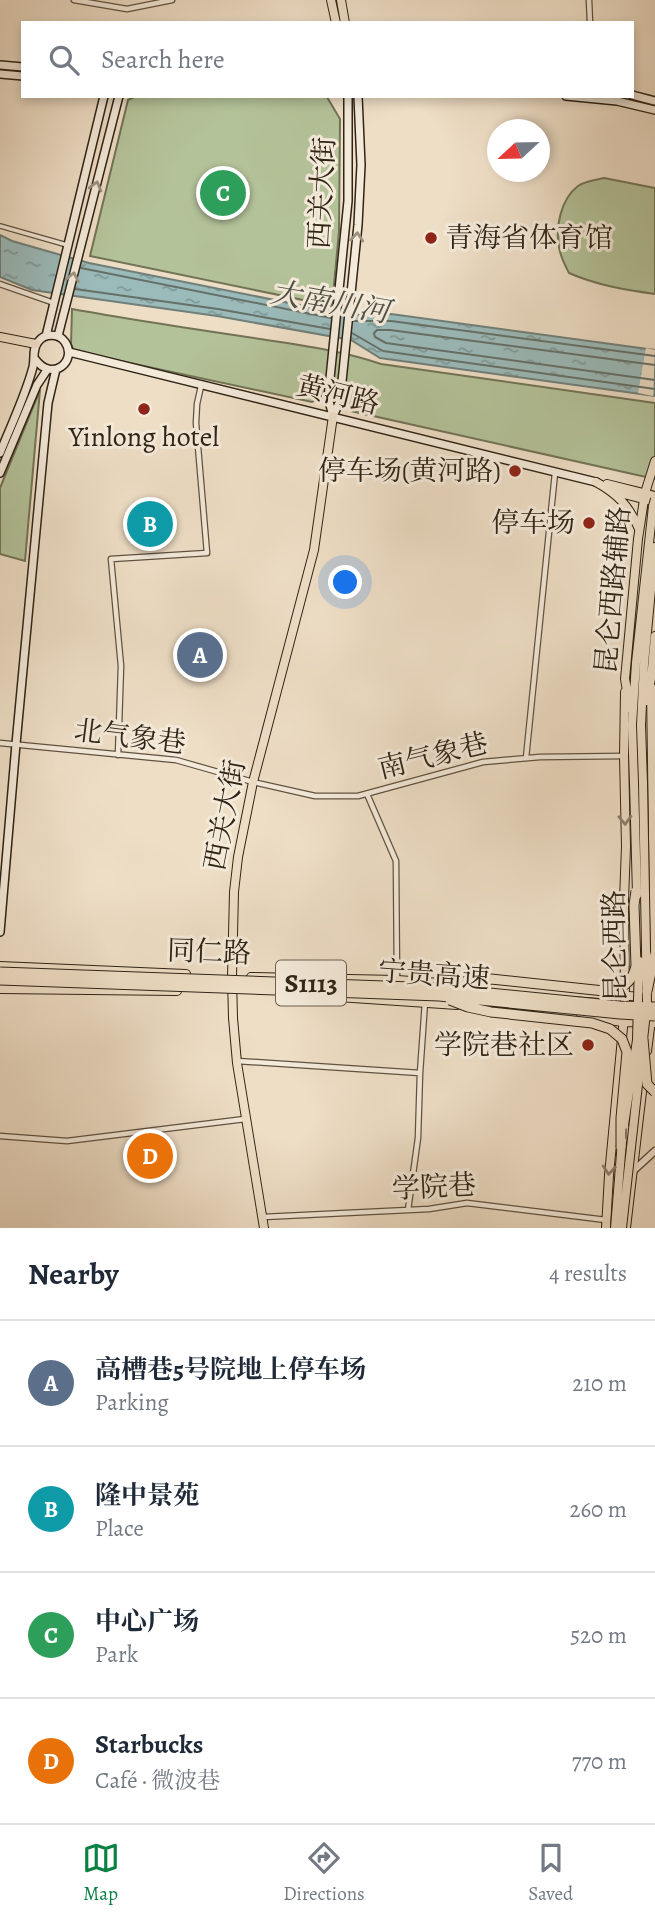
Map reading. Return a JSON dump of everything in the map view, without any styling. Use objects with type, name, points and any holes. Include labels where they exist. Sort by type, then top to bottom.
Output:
[{"type":"highway","points":[[439,992],[471,980],[491,979],[604,991],[623,987],[634,974],[636,966],[636,891]]},
{"type":"highway","points":[[653,998],[655,954]]},
{"type":"highway","name":"宁贵高速","points":[[0,972],[439,992],[620,1006],[653,998]]},
{"type":"highway","name":"宁贵高速","points":[[0,980],[439,992],[653,1020]]},
{"type":"highway","points":[[439,992],[468,1007],[491,1012],[592,1023],[610,1029],[622,1039],[626,1052],[621,1147]]},
{"type":"highway","points":[[643,1039],[647,1084],[655,1092]]},
{"type":"main road","points":[[331,0],[336,21]]},
{"type":"main road","points":[[341,0],[345,21]]},
{"type":"main road","points":[[0,65],[21,67]]},
{"type":"main road","points":[[0,74],[21,76]]},
{"type":"main road","points":[[634,96],[655,101]]},
{"type":"main road","points":[[46,336],[104,98]]},
{"type":"main road","points":[[58,336],[118,98]]},
{"type":"main road","name":"西关大街","points":[[333,416],[328,398],[348,201],[348,98]]},
{"type":"main road","name":"西关大街","points":[[264,1228],[237,1061],[232,991],[234,892],[237,857],[253,782],[314,550],[333,416],[340,401],[358,225],[361,165],[358,98]]},
{"type":"main road","points":[[586,98],[617,101],[655,110]]},
{"type":"main road","points":[[0,453],[29,382],[36,344],[40,338],[58,336],[69,352],[67,360],[56,369],[47,370],[35,359]]},
{"type":"main road","points":[[0,337],[36,344]]},
{"type":"main road","name":"黄河路","points":[[69,352],[596,482]]},
{"type":"main road","points":[[0,932],[48,402],[56,369]]},
{"type":"main road","points":[[0,473],[37,385],[47,370]]},
{"type":"main road","name":"昆仑西路辅路","points":[[637,725],[625,679],[639,529],[655,461]]},
{"type":"main road","points":[[596,482],[613,491],[645,496]]},
{"type":"main road","points":[[596,482],[655,499],[650,526],[640,663]]},
{"type":"main road","points":[[613,491],[629,510],[639,529]]},
{"type":"main road","points":[[640,663],[655,547]]},
{"type":"main road","name":"昆仑西路辅路","points":[[637,725],[651,679],[655,636]]},
{"type":"main road","name":"昆仑西路","points":[[624,1228],[643,1039],[653,998],[643,782],[637,725],[640,663]]},
{"type":"main road","points":[[606,1224],[625,997],[625,679]]},
{"type":"main road","points":[[624,1228],[653,1020],[654,869],[643,782],[653,713],[651,679]]},
{"type":"main road","points":[[625,798],[629,766],[628,741],[637,725]]},
{"type":"main road","name":"昆仑西路","points":[[615,1228],[621,1147],[637,1040],[640,980],[636,891],[643,782]]},
{"type":"main road","name":"同仁路","points":[[0,966],[232,977],[397,979],[653,998]]},
{"type":"main road","name":"同仁路","points":[[0,989],[232,991],[426,1001],[624,1022],[653,1020]]},
{"type":"street","points":[[75,0],[127,9],[172,0]]},
{"type":"street","points":[[589,0],[590,21]]},
{"type":"street","points":[[0,226],[66,248]]},
{"type":"street","points":[[0,284],[54,300]]},
{"type":"street","points":[[118,755],[121,666],[111,559],[207,553],[196,423],[201,386]]},
{"type":"street","points":[[526,758],[555,472]]},
{"type":"street","name":"北气象巷","points":[[0,743],[176,760],[253,782]]},
{"type":"street","name":"南气象巷","points":[[253,782],[315,796],[358,796],[483,762],[526,758],[624,756]]},
{"type":"street","points":[[368,794],[396,862],[397,979]]},
{"type":"street","points":[[408,1210],[418,1138],[426,1001]]},
{"type":"street","points":[[237,1061],[421,1073]]},
{"type":"street","points":[[0,1136],[68,1141],[246,1119]]},
{"type":"street","points":[[633,1171],[655,1151]]},
{"type":"street","name":"学院巷","points":[[262,1217],[429,1209],[467,1203],[606,1224]]},
{"type":"green space","points":[[328,98],[340,119],[339,231],[332,306],[90,256],[128,100]]},
{"type":"green space","points":[[604,178],[655,188],[655,294],[579,277],[569,273],[563,260],[558,231],[567,198],[578,186]]},
{"type":"green space","points":[[72,309],[318,348],[381,364],[655,403],[655,479],[351,411],[342,395],[327,393],[312,402],[74,351],[71,344]]},
{"type":"green space","points":[[40,390],[25,561],[0,554],[0,488]]},
{"type":"water","points":[[0,235],[12,241],[89,263],[335,312],[391,314],[655,350],[655,396],[380,358],[351,340],[217,316],[32,290],[0,277]]},
{"type":"pier","points":[[646,348],[655,350],[653,396],[638,393]]},
{"type":"place","name":"中心广场","points":[[223,193]]},
{"type":"place","name":"青海省体育馆","points":[[431,238]]},
{"type":"place","name":"Yinlong hotel","points":[[144,409]]},
{"type":"place","name":"停车场(黄河路)","points":[[515,471]]},
{"type":"place","name":"停车场","points":[[589,523]]},
{"type":"place","name":"隆中景苑","points":[[150,524]]},
{"type":"place","name":"高槽巷5号院地上停车场","points":[[200,655]]},
{"type":"place","name":"学院巷社区","points":[[588,1045]]},
{"type":"place","name":"Starbucks","points":[[150,1156]]},
{"type":"water label","name":"大南川河","points":[[330,302]]}]
